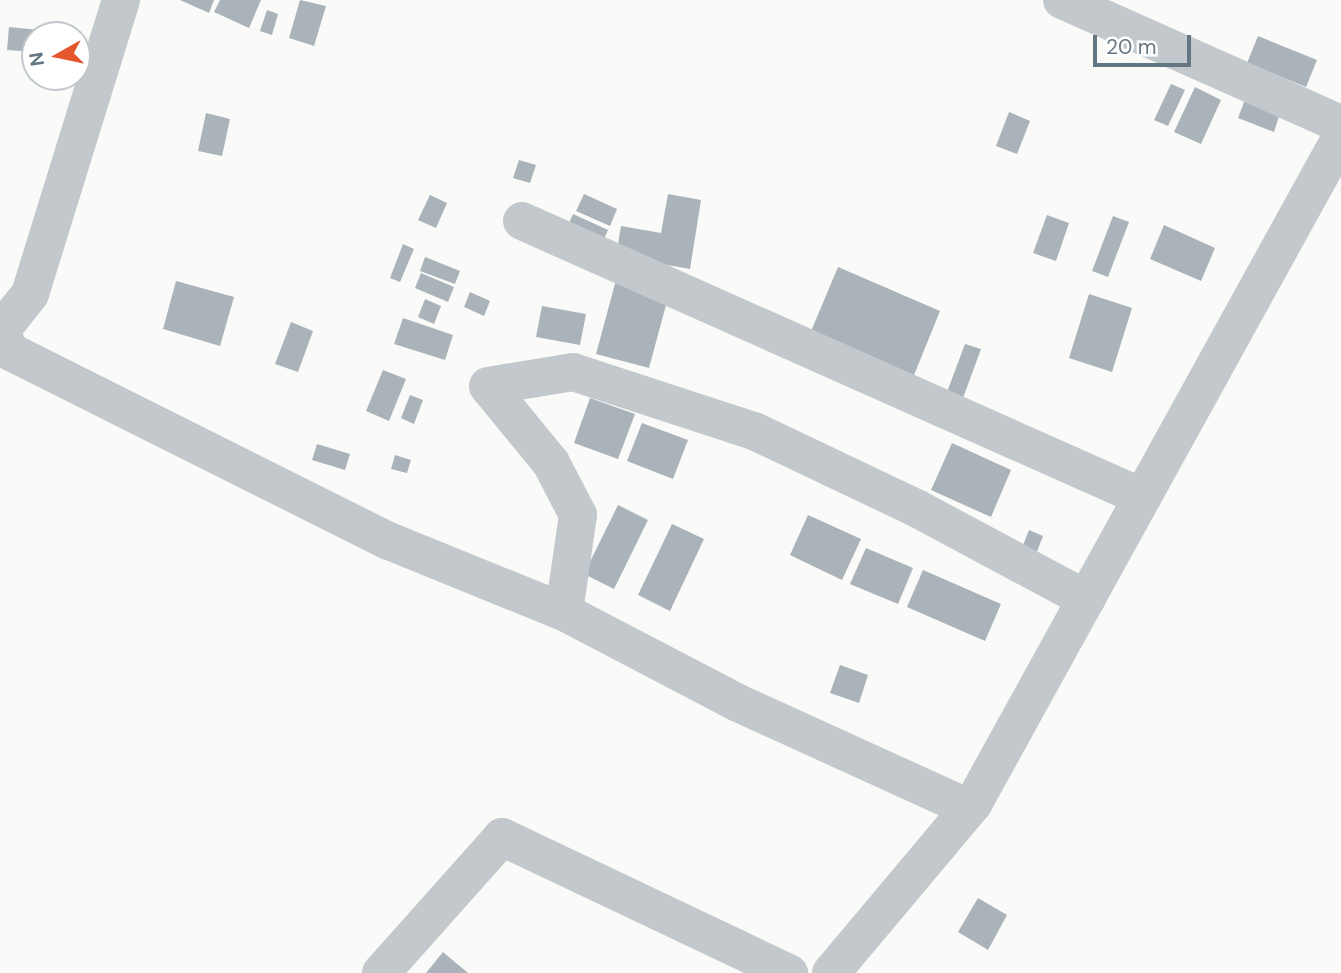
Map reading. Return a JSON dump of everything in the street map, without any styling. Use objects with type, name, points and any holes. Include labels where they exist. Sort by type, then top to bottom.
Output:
[{"type":"street","points":[[121,0],[30,294],[0,332],[11,352],[389,541],[564,612],[736,702],[969,808]]},
{"type":"street","points":[[1062,0],[1341,124]]},
{"type":"street","points":[[831,973],[969,808],[1341,137]]},
{"type":"street","points":[[522,221],[1142,497]]},
{"type":"street","points":[[564,612],[578,515],[551,463],[488,386],[573,372],[754,430],[918,509],[1086,598]]},
{"type":"street","points":[[381,973],[502,836],[789,973]]},
{"type":"building","points":[[180,0],[214,0],[209,13]]},
{"type":"building","points":[[220,0],[261,0],[249,28],[214,12]]},
{"type":"building","points":[[300,0],[326,6],[314,46],[289,38]]},
{"type":"building","points":[[267,10],[278,14],[272,35],[260,31]]},
{"type":"building","points":[[9,27],[21,28],[21,51],[7,50]]},
{"type":"building","points":[[1258,36],[1317,60],[1306,87],[1247,63]]},
{"type":"building","points":[[1171,84],[1185,90],[1168,126],[1154,120]]},
{"type":"building","points":[[1195,87],[1221,100],[1201,144],[1174,132]]},
{"type":"building","points":[[1246,97],[1281,110],[1274,132],[1238,118]]},
{"type":"building","points":[[1009,112],[1030,121],[1017,154],[996,146]]},
{"type":"building","points":[[206,113],[230,119],[222,156],[198,151]]},
{"type":"building","points":[[519,160],[536,165],[530,183],[513,178]]},
{"type":"building","points":[[584,194],[617,209],[610,226],[576,211]]},
{"type":"building","points":[[668,194],[701,200],[690,269],[616,256],[621,226],[661,233]]},
{"type":"building","points":[[430,195],[447,203],[436,228],[418,220]]},
{"type":"building","points":[[573,214],[608,230],[600,248],[565,232]]},
{"type":"building","points":[[1047,215],[1069,223],[1056,261],[1033,253]]},
{"type":"building","points":[[1113,216],[1129,222],[1108,277],[1092,271]]},
{"type":"building","points":[[1164,225],[1215,248],[1201,281],[1150,259]]},
{"type":"building","points":[[403,244],[414,249],[400,282],[390,278]]},
{"type":"building","points":[[425,257],[460,271],[455,284],[420,271]]},
{"type":"building","points":[[838,267],[940,311],[912,380],[809,336]]},
{"type":"building","points":[[421,273],[454,287],[448,302],[415,288]]},
{"type":"building","points":[[616,280],[669,294],[649,368],[596,354]]},
{"type":"building","points":[[176,281],[234,297],[220,346],[163,329]]},
{"type":"building","points":[[470,292],[490,301],[484,316],[464,307]]},
{"type":"building","points":[[1089,294],[1132,308],[1112,372],[1069,358]]},
{"type":"building","points":[[425,299],[441,306],[434,324],[418,317]]},
{"type":"building","points":[[542,306],[586,314],[580,345],[536,337]]},
{"type":"building","points":[[403,318],[453,335],[445,360],[394,344]]},
{"type":"building","points":[[291,322],[313,331],[298,372],[275,364]]},
{"type":"building","points":[[965,344],[981,349],[963,398],[947,392]]},
{"type":"building","points":[[383,370],[406,379],[389,421],[366,411]]},
{"type":"building","points":[[410,395],[423,400],[414,424],[401,418]]},
{"type":"building","points":[[590,398],[635,414],[618,459],[574,443]]},
{"type":"building","points":[[642,423],[688,440],[673,479],[627,461]]},
{"type":"building","points":[[952,443],[1011,470],[991,517],[931,490]]},
{"type":"building","points":[[317,444],[350,454],[345,470],[312,460]]},
{"type":"building","points":[[395,455],[411,460],[407,473],[391,469]]},
{"type":"building","points":[[618,505],[648,520],[614,589],[584,574]]},
{"type":"building","points":[[808,515],[861,539],[842,580],[790,555]]},
{"type":"building","points":[[672,524],[704,539],[670,611],[638,595]]},
{"type":"building","points":[[1029,530],[1043,536],[1036,554],[1022,548]]},
{"type":"building","points":[[866,548],[913,568],[898,604],[850,584]]},
{"type":"building","points":[[923,570],[1001,604],[985,641],[907,607]]},
{"type":"building","points":[[840,665],[868,675],[859,703],[830,693]]},
{"type":"building","points":[[978,898],[1007,915],[988,950],[958,932]]},
{"type":"building","points":[[443,952],[468,973],[426,973]]}]
